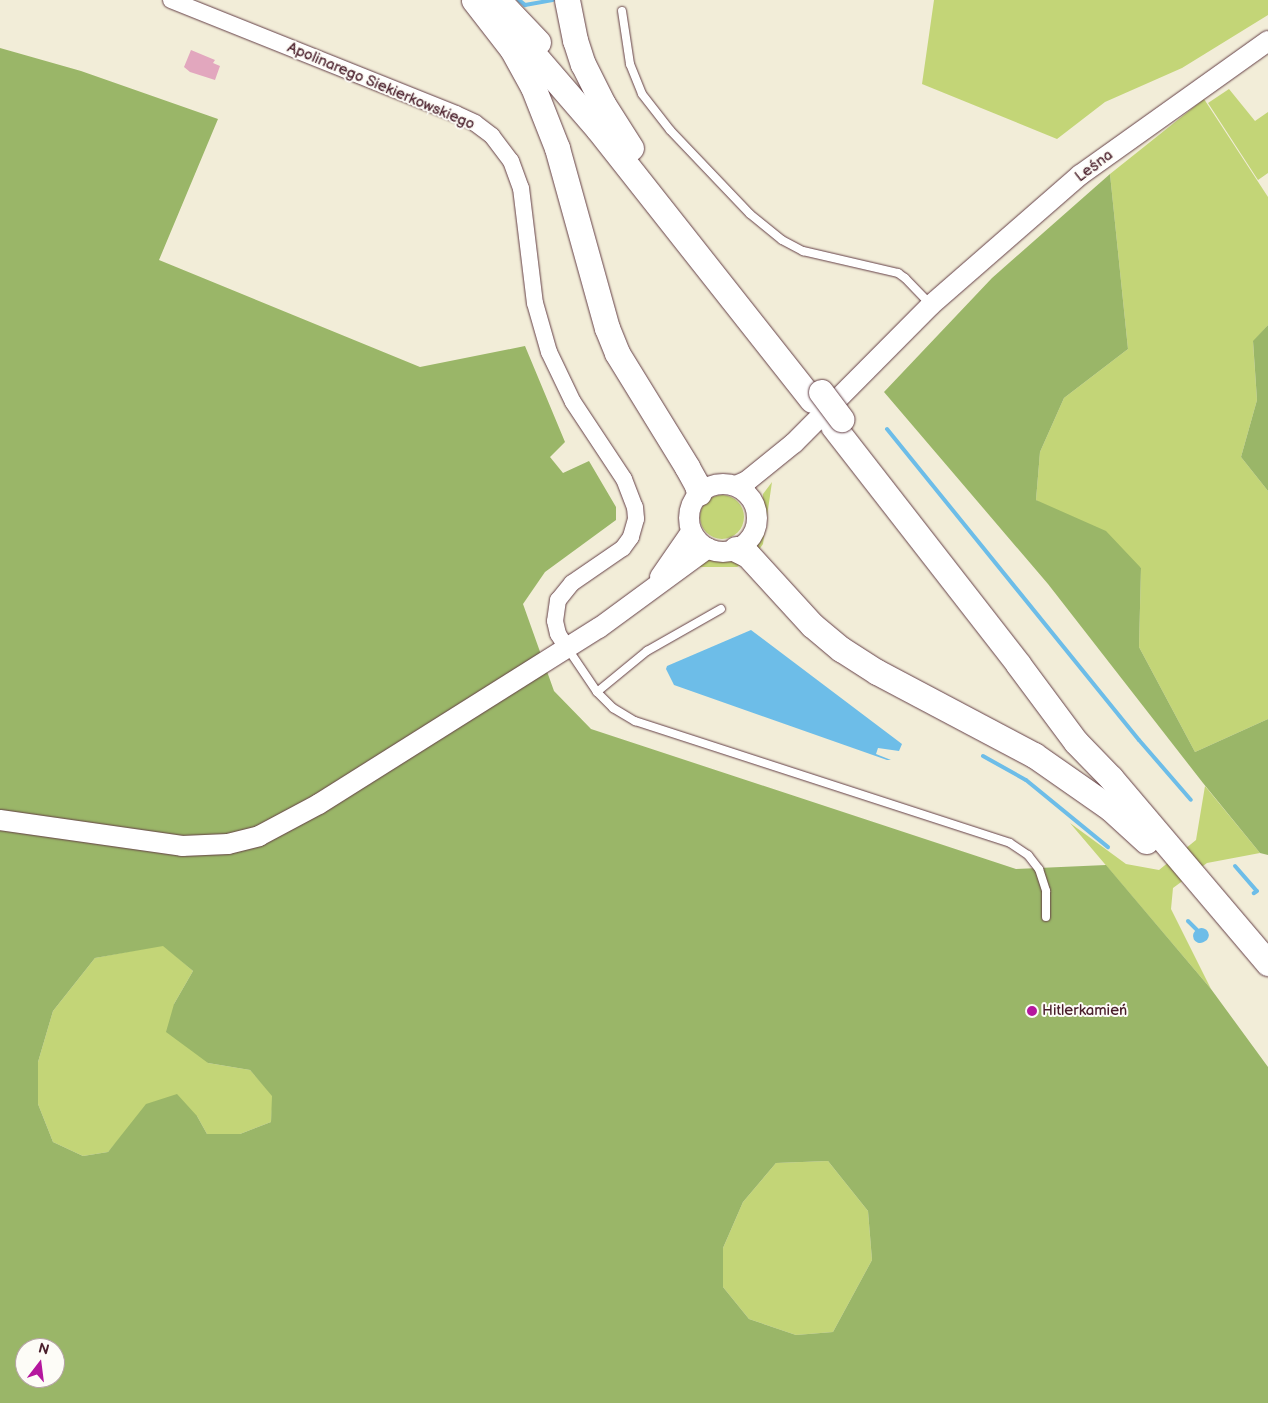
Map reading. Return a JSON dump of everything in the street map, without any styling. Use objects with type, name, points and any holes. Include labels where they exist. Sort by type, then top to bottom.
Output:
[{"type":"main road","points":[[474,0],[512,49],[533,87],[557,148],[601,313],[614,345],[667,437],[691,473],[699,492]]},
{"type":"main road","points":[[481,0],[528,47],[598,129],[837,422],[1017,637],[1088,729],[1268,940]]},
{"type":"main road","points":[[498,0],[536,39],[633,152],[816,396]]},
{"type":"main road","points":[[567,0],[571,24],[583,64],[603,104],[633,152]]},
{"type":"main road","points":[[837,422],[1076,742],[1111,778],[1268,963]]},
{"type":"main road","points":[[736,549],[748,556],[812,625],[841,649],[877,672],[1003,737],[1049,766],[1110,808],[1134,828],[1178,876],[1210,895]]},
{"type":"street","name":"Apolinarego Siekierkowskiego","points":[[171,0],[456,114],[487,132],[511,161],[521,188],[535,303],[545,339],[573,402],[624,479],[631,494],[636,519],[631,537],[623,548],[572,583],[558,600],[555,621],[558,634],[567,648]]},
{"type":"street","name":"Leśna","points":[[794,443],[931,305],[1080,175],[1268,41]]},
{"type":"street","points":[[736,486],[747,481],[794,443]]},
{"type":"street","points":[[754,503],[736,486],[719,483],[707,487],[699,492],[689,509],[688,521],[691,532],[696,540],[708,548],[719,552],[736,549],[750,539],[757,522],[754,503],[758,494],[794,443]]},
{"type":"street","points":[[652,588],[691,532]]},
{"type":"street","points":[[0,820],[182,846],[228,844],[259,836],[319,804],[617,616],[708,548]]},
{"type":"lane","points":[[622,11],[630,64],[642,94],[670,130],[750,214],[782,240],[803,251],[898,273],[931,305]]},
{"type":"lane","points":[[597,692],[647,651],[720,609]]},
{"type":"lane","points":[[567,648],[597,692],[613,708],[635,720],[1010,843],[1028,856],[1039,869],[1046,891],[1046,917]]},
{"type":"green space","points":[[934,0],[1268,0],[1268,15],[1182,68],[1105,102],[1057,139],[922,84]]},
{"type":"green space","points":[[0,48],[81,71],[218,119],[159,260],[420,367],[525,346],[565,442],[550,457],[563,473],[589,461],[616,507],[616,520],[545,572],[523,604],[554,691],[591,729],[1016,869],[1106,865],[1211,989],[1268,1067],[1268,1403],[0,1403]],"holes":[[[163,946],[193,971],[174,1004],[166,1032],[208,1063],[250,1070],[272,1096],[271,1122],[240,1134],[207,1134],[197,1116],[177,1094],[146,1104],[108,1152],[83,1156],[53,1142],[38,1104],[38,1062],[53,1011],[95,958]],[[828,1161],[868,1211],[872,1260],[833,1332],[796,1335],[749,1319],[723,1287],[723,1248],[743,1202],[776,1163]]]},
{"type":"green space","points":[[1229,89],[1255,121],[1268,112],[1268,173],[1258,180],[1208,103]]},
{"type":"green space","points":[[1204,99],[1268,197],[1268,325],[1253,342],[1257,400],[1241,457],[1268,491],[1268,719],[1195,752],[1139,647],[1141,568],[1036,500],[1040,452],[1064,398],[1128,349],[1110,174]]},
{"type":"green space","points":[[1110,174],[1128,349],[1064,398],[1040,452],[1036,500],[1106,531],[1141,568],[1139,647],[1195,752],[1268,719],[1268,855],[1260,853],[1048,584],[884,392],[992,278]]},
{"type":"green space","points":[[1268,325],[1268,491],[1241,457],[1257,400],[1253,341]]},
{"type":"green space","points":[[772,482],[763,544],[756,554],[751,545],[761,526],[763,494]]},
{"type":"green space","points":[[722,495],[734,499],[740,505],[744,517],[740,529],[734,535],[722,539],[710,535],[704,529],[700,517],[704,505],[710,499]]},
{"type":"green space","points":[[713,556],[732,557],[746,562],[737,567],[689,567]]},
{"type":"green space","points":[[1205,786],[1260,853],[1207,863],[1173,888],[1171,909],[1211,989],[1070,823],[1126,864],[1159,870],[1196,840]]},
{"type":"green space","points":[[163,945],[193,971],[174,1004],[208,1063],[250,1070],[273,1096],[271,1122],[240,1134],[207,1134],[197,1116],[127,1130],[108,1152],[83,1156],[53,1142],[38,1104],[38,1062],[53,1011],[95,958]]},
{"type":"green space","points":[[828,1161],[868,1211],[872,1260],[833,1332],[796,1335],[749,1319],[723,1287],[723,1248],[743,1202],[776,1163]]},
{"type":"water","points":[[751,630],[902,744],[899,751],[878,748],[876,754],[891,760],[887,760],[674,685],[666,669],[667,666]]},
{"type":"building","points":[[191,50],[215,60],[213,63],[220,66],[215,80],[190,72],[184,67]]},
{"type":"waterway","points":[[519,0],[525,5],[553,0]]},
{"type":"waterway","points":[[887,429],[1139,740],[1191,800]]},
{"type":"waterway","points":[[983,756],[1026,780],[1108,847]]},
{"type":"waterway","points":[[1235,866],[1257,891],[1254,893]]},
{"type":"waterway","points":[[1188,921],[1202,935],[1204,933]]},
{"type":"place","name":"Hitlerkamień","points":[[1032,1011]]}]
